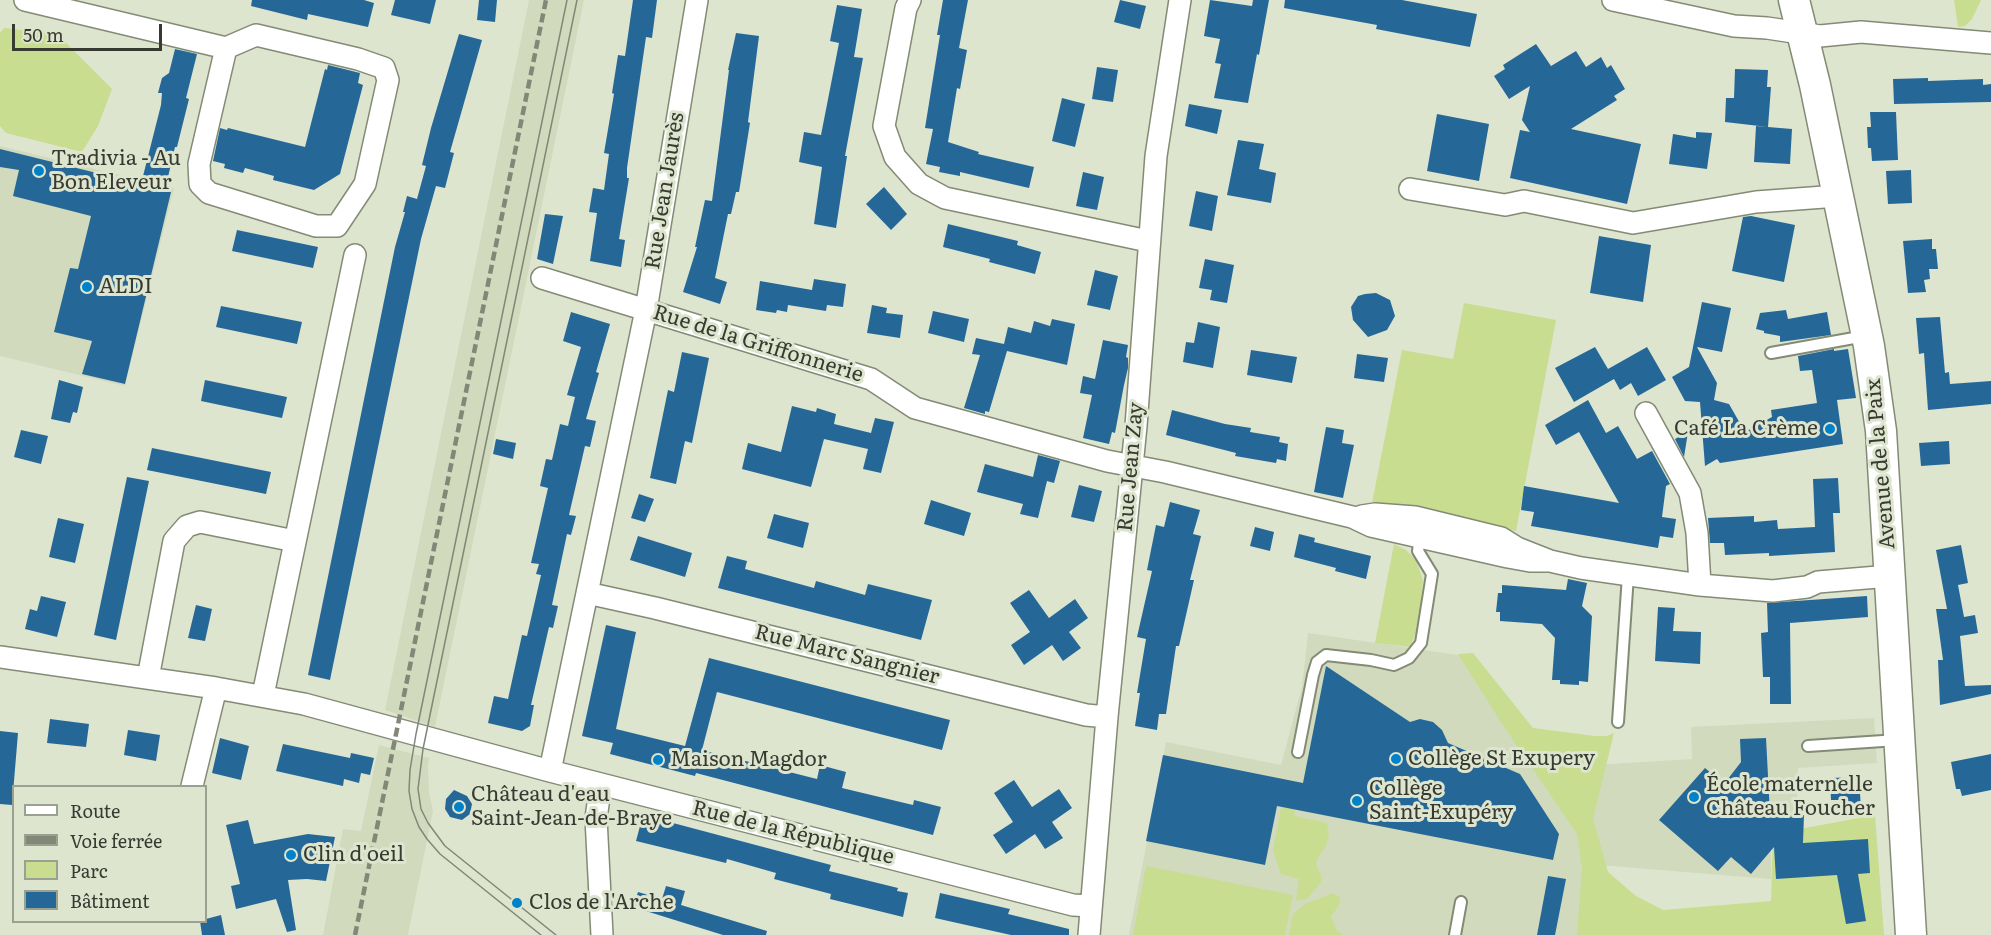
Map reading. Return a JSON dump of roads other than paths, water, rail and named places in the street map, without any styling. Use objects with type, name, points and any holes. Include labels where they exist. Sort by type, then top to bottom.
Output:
[{"type":"main road","name":"Avenue de la Paix","points":[[1794,0],[1815,85],[1867,335],[1881,431],[1911,935]]},
{"type":"street","points":[[26,0],[226,48],[256,35],[358,59],[384,68],[388,80],[364,184],[337,226],[316,226],[209,193],[200,184],[199,164],[226,48]]},
{"type":"street","name":"Rue Jean Jaurès","points":[[550,771],[646,310],[697,0]]},
{"type":"street","points":[[910,0],[906,8],[884,126],[895,158],[919,184],[945,198],[1148,242]]},
{"type":"street","name":"Rue Jean Zay","points":[[1089,935],[1107,717],[1132,465],[1156,156],[1180,0]]},
{"type":"street","points":[[1613,0],[1734,26],[1820,36],[1861,32],[1991,43]]},
{"type":"street","points":[[1410,189],[1505,205],[1524,201],[1633,223],[1756,202],[1838,196]]},
{"type":"street","points":[[263,695],[355,255]]},
{"type":"street","name":"Rue de la Griffonnerie","points":[[542,278],[871,379],[915,408],[1107,461],[1352,517],[1371,526],[1508,557],[1530,561],[1550,561],[1700,585],[1773,591],[1807,587],[1818,582],[1890,576]]},
{"type":"street","points":[[1646,413],[1690,493],[1697,533],[1700,585]]},
{"type":"street","name":"Rue de la Griffonnerie","points":[[1352,517],[1375,514],[1414,517],[1455,526],[1501,538],[1517,548],[1550,561]]},
{"type":"street","points":[[148,678],[174,541],[187,526],[200,522],[295,541]]},
{"type":"street","name":"Rue Marc Sangnier","points":[[587,593],[1086,715],[1107,717]]},
{"type":"street","name":"Rue de la République","points":[[0,657],[263,695],[304,704],[550,771],[1073,905],[1091,906]]},
{"type":"street","points":[[192,785],[216,688]]},
{"type":"street","points":[[602,784],[596,818],[602,935]]},
{"type":"lane","points":[[1771,353],[1867,335]]},
{"type":"lane","points":[[1298,752],[1312,675],[1317,662],[1326,655],[1394,664],[1409,658],[1421,643],[1432,574],[1418,551],[1420,537]]},
{"type":"lane","points":[[1618,722],[1628,575]]},
{"type":"lane","points":[[1808,746],[1898,740]]},
{"type":"lane","points":[[1455,935],[1461,902]]},
{"type":"tram line","points":[[541,935],[440,854],[419,827],[412,809],[409,791],[416,734],[567,0]]},
{"type":"tram line","points":[[556,935],[445,846],[421,809],[418,789],[423,749],[577,0]]},
{"type":"railway","points":[[355,935],[546,0]]},
{"type":"place","name":"Tradivia - Au Bon Eleveur","points":[[39,171]]},
{"type":"place","name":"ALDI","points":[[87,287]]},
{"type":"place","name":"Café La Crème","points":[[1830,429]]},
{"type":"place","name":"Collège St Exupery","points":[[1396,759]]},
{"type":"place","name":"Maison Magdor","points":[[658,760]]},
{"type":"place","name":"École maternelle Château Foucher","points":[[1694,797]]},
{"type":"place","name":"Collège Saint-Exupéry","points":[[1357,801]]},
{"type":"place","name":"Château d'eau Saint-Jean-de-Braye","points":[[459,807]]},
{"type":"place","name":"Clin d'oeil","points":[[291,855]]},
{"type":"place","name":"Clos de l'Arche","points":[[517,903]]}]
